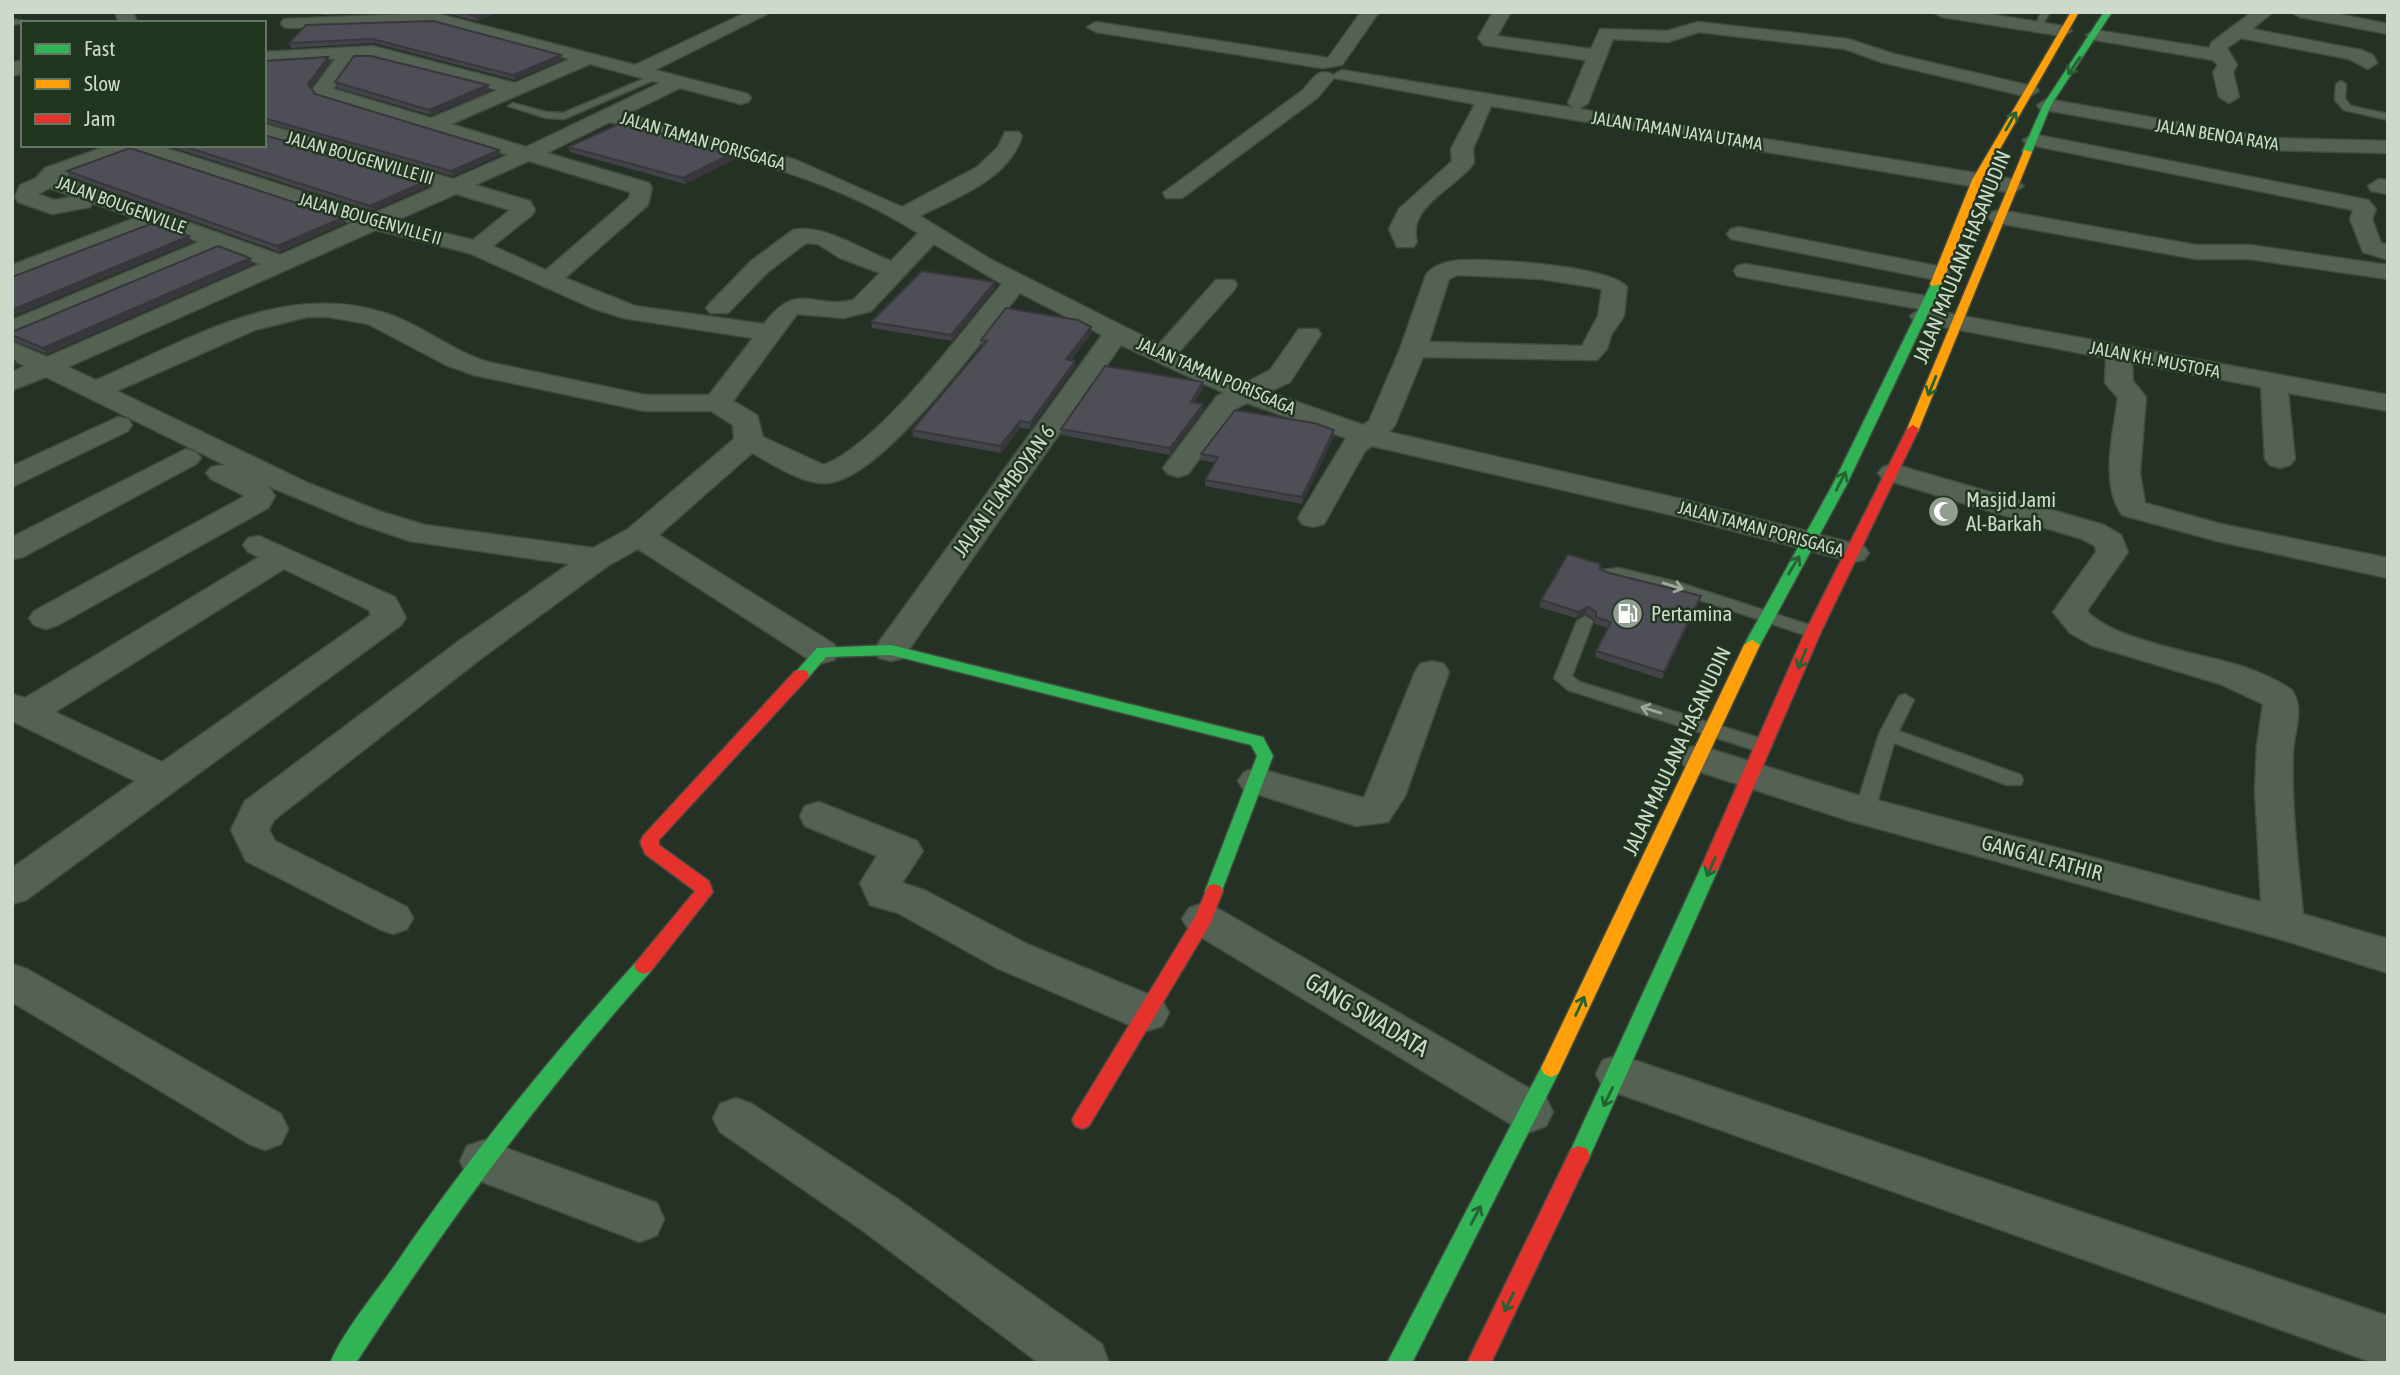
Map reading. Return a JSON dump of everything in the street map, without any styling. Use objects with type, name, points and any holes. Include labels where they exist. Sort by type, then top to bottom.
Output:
[{"type":"street","points":[[644,75],[762,12]]},
{"type":"street","name":"JALAN TAMAN JAYA UTAMA","points":[[1115,12],[1096,27],[1564,112],[2015,180]]},
{"type":"street","points":[[1174,193],[1310,94],[1331,69],[1370,12]]},
{"type":"street","points":[[1502,12],[1487,38],[1490,41],[1598,55]]},
{"type":"street","points":[[1614,12],[1598,55],[1564,112],[1711,142],[1748,153]]},
{"type":"street","points":[[1942,12],[2042,20],[2063,31],[2219,55]]},
{"type":"street","name":"JALAN MAULANA HASANUDIN","points":[[1399,1363],[1530,1112],[1765,617],[1808,541],[1925,310],[1937,272],[1980,174],[2075,12]]},
{"type":"street","name":"JALAN MAULANA HASANUDIN","points":[[1479,1363],[1638,1081],[1661,982],[1813,632],[1968,324],[2005,218],[2015,180],[2040,141],[2056,102],[2108,12]]},
{"type":"street","points":[[2229,97],[2223,72],[2228,65],[2219,55],[2218,46],[2264,12]]},
{"type":"street","points":[[2300,12],[2388,29]]},
{"type":"street","points":[[266,57],[292,18],[426,17],[741,98]]},
{"type":"street","points":[[482,31],[513,17]]},
{"type":"street","points":[[1606,33],[1668,37],[1698,27],[1848,44],[1888,58],[2029,91]]},
{"type":"street","points":[[2238,32],[2354,54],[2366,58],[2368,63]]},
{"type":"street","points":[[266,58],[373,52],[515,97]]},
{"type":"street","points":[[349,53],[323,89],[325,93],[635,184],[643,193],[640,200],[550,279]]},
{"type":"street","points":[[433,125],[515,97],[588,58]]},
{"type":"street","name":"JALAN TAMAN JAYA UTAMA","points":[[1331,69],[1485,104],[1564,112]]},
{"type":"street","points":[[28,376],[612,116],[677,82]]},
{"type":"street","name":"JALAN BENOA RAYA","points":[[2056,102],[2282,145],[2388,148]]},
{"type":"street","points":[[1405,242],[1401,229],[1407,214],[1462,163],[1462,149],[1485,104]]},
{"type":"street","name":"JALAN BENOA RAYA","points":[[2111,112],[2262,131],[2388,135]]},
{"type":"street","name":"JALAN TAMAN PORISGAGA","points":[[612,116],[788,165],[903,216],[1016,282],[1162,356],[1244,391],[1367,436],[1681,508],[1853,553]]},
{"type":"street","name":"JALAN BOUGENVILLE III","points":[[266,131],[517,202],[524,210],[477,248]]},
{"type":"street","points":[[903,216],[989,169],[1007,153],[1012,135]]},
{"type":"street","points":[[2040,141],[2360,205],[2365,209],[2361,219],[2371,247],[2388,253]]},
{"type":"street","name":"JALAN TAMAN JAYA UTAMA","points":[[1711,142],[1980,174]]},
{"type":"street","name":"JALAN BOUGENVILLE","points":[[126,147],[47,177],[95,197],[281,263]]},
{"type":"street","name":"JALAN BOUGENVILLE II","points":[[138,147],[372,222],[477,248],[601,303],[657,318],[769,332]]},
{"type":"street","points":[[12,274],[156,218]]},
{"type":"street","points":[[2005,218],[2196,252],[2249,252],[2388,272]]},
{"type":"street","points":[[717,403],[784,312],[795,306],[844,310],[862,306],[932,232]]},
{"type":"street","points":[[1739,234],[1937,272]]},
{"type":"street","points":[[719,308],[760,266],[801,235],[824,238],[848,253],[896,271]]},
{"type":"street","points":[[12,329],[221,241]]},
{"type":"street","points":[[1313,518],[1353,446],[1381,425],[1413,349],[1438,275],[1447,270],[1478,267],[1578,276],[1604,280],[1615,287],[1611,316],[1598,335],[1594,349],[1588,354],[1413,349]]},
{"type":"street","name":"JALAN KH. MUSTOFA","points":[[1745,271],[1925,310],[1968,324],[2388,403]]},
{"type":"street","points":[[749,441],[814,472],[831,474],[844,468],[887,433],[1016,282]]},
{"type":"street","points":[[1162,356],[1225,285]]},
{"type":"street","points":[[99,389],[250,321],[305,309],[327,309],[378,319],[415,336],[463,364],[483,369],[645,403],[717,403],[747,421],[749,441]]},
{"type":"street","name":"JALAN FLAMBOYAN 6","points":[[891,650],[1117,333]]},
{"type":"street","points":[[1178,468],[1227,402],[1244,391],[1280,376],[1308,334]]},
{"type":"street","points":[[12,350],[28,376],[118,425],[254,488],[260,496],[257,502],[46,618]]},
{"type":"street","points":[[2119,352],[2119,383],[2132,397],[2125,457],[2126,500],[2133,509],[2217,532],[2388,568]]},
{"type":"street","points":[[28,376],[99,389],[297,489],[421,534],[598,558]]},
{"type":"street","points":[[2274,383],[2280,460]]},
{"type":"street","points":[[12,478],[118,425]]},
{"type":"street","points":[[393,918],[260,851],[250,830],[259,811],[471,649],[598,558],[639,536],[749,441]]},
{"type":"street","points":[[12,550],[186,458]]},
{"type":"street","points":[[1893,473],[2094,532],[2110,542],[2113,548],[2070,612],[2074,621],[2082,628],[2134,647],[2227,672],[2263,686],[2280,698],[2282,714],[2275,743],[2275,810],[2283,924]]},
{"type":"street","points":[[639,536],[822,652],[891,650],[1247,737],[1257,741],[1264,749],[1265,756],[1257,781],[1203,919],[1082,1120]]},
{"type":"street","points":[[12,888],[389,618],[383,604],[271,550],[19,709]]},
{"type":"street","points":[[342,1363],[412,1255],[484,1160],[704,892],[703,886],[651,849],[649,842],[652,836],[822,652]]},
{"type":"street","points":[[1257,781],[1356,812],[1374,812],[1386,796],[1432,672]]},
{"type":"street","points":[[19,709],[166,780]]},
{"type":"street","name":"GANG AL FATHIR","points":[[1704,743],[1757,760],[1792,788],[1857,809],[2283,924],[2388,956]]},
{"type":"street","points":[[819,816],[903,851],[880,883],[884,894],[910,901],[1012,956],[1147,1013]]},
{"type":"street","name":"GANG SWADATA","points":[[1203,919],[1530,1112]]},
{"type":"street","points":[[1602,958],[1620,965]]},
{"type":"street","points":[[1642,973],[1661,982]]},
{"type":"street","points":[[12,981],[265,1129]]},
{"type":"street","points":[[1638,1081],[2388,1342]]},
{"type":"street","points":[[736,1118],[879,1214],[1083,1363]]},
{"type":"street","points":[[484,1160],[640,1219]]},
{"type":"lane","points":[[515,97],[558,116],[586,108],[644,75]]},
{"type":"lane","points":[[2341,84],[2340,100],[2348,108],[2388,117]]},
{"type":"lane","points":[[586,108],[612,116]]},
{"type":"lane","points":[[1608,573],[1618,571],[1669,584],[1813,632]]},
{"type":"lane","points":[[1585,621],[1563,678],[1574,686],[1704,743]]},
{"type":"lane","points":[[1857,809],[1905,700]]},
{"type":"lane","points":[[1888,734],[2014,780]]},
{"type":"building","points":[[459,12],[486,12],[475,16]]},
{"type":"building","points":[[433,21],[561,55],[513,75],[372,39],[289,43],[306,25]]},
{"type":"building","points":[[354,56],[371,56],[488,85],[429,110],[335,82]]},
{"type":"building","points":[[328,57],[308,84],[315,94],[499,150],[451,171],[266,119],[266,61]]},
{"type":"building","points":[[621,123],[733,153],[683,178],[568,147]]},
{"type":"building","points":[[266,136],[424,182],[370,206],[186,147],[266,147]]},
{"type":"building","points":[[130,148],[342,218],[277,246],[67,171]]},
{"type":"building","points":[[153,223],[189,236],[12,310],[12,277]]},
{"type":"building","points":[[218,246],[250,258],[43,348],[12,335],[12,332]]},
{"type":"building","points":[[922,271],[995,282],[951,335],[871,322]]},
{"type":"building","points":[[1006,308],[1078,320],[1091,327],[1066,359],[1075,361],[1030,423],[1020,421],[1000,446],[912,430],[987,341],[981,340]]},
{"type":"building","points":[[1105,366],[1203,382],[1191,402],[1203,404],[1170,448],[1061,429]]},
{"type":"building","points":[[1235,410],[1314,423],[1334,430],[1302,497],[1205,480],[1218,457],[1201,454]]},
{"type":"building","name":"Pertamina","points":[[1568,554],[1600,564],[1600,569],[1609,573],[1701,596],[1664,672],[1596,651],[1611,622],[1596,617],[1596,612],[1588,607],[1578,612],[1541,600]]},
{"type":"traffic: fast","points":[[2027,152],[2047,105],[2108,12]]},
{"type":"traffic: fast","points":[[1752,645],[1840,484],[1936,284]]},
{"type":"traffic: fast","points":[[801,675],[822,652],[891,650],[1257,741],[1265,756],[1214,891]]},
{"type":"traffic: fast","points":[[1579,1156],[1711,865]]},
{"type":"traffic: fast","points":[[342,1363],[411,1259],[484,1158],[562,1060],[644,966]]},
{"type":"traffic: fast","points":[[1399,1363],[1551,1068]]},
{"type":"traffic: slow","points":[[1936,284],[1977,180],[2075,12]]},
{"type":"traffic: slow","points":[[1913,429],[2027,152]]},
{"type":"traffic: slow","points":[[1551,1068],[1752,645]]},
{"type":"traffic: jam","points":[[1711,865],[1813,632],[1913,429]]},
{"type":"traffic: jam","points":[[644,966],[704,892],[703,886],[651,849],[649,842],[652,836],[801,675]]},
{"type":"traffic: jam","points":[[1082,1120],[1203,919],[1214,891]]},
{"type":"traffic: jam","points":[[1479,1363],[1579,1156]]},
{"type":"place","name":"Masjid Jami Al-Barkah","points":[[1943,512]]},
{"type":"place","name":"Pertamina","points":[[1628,614]]}]
